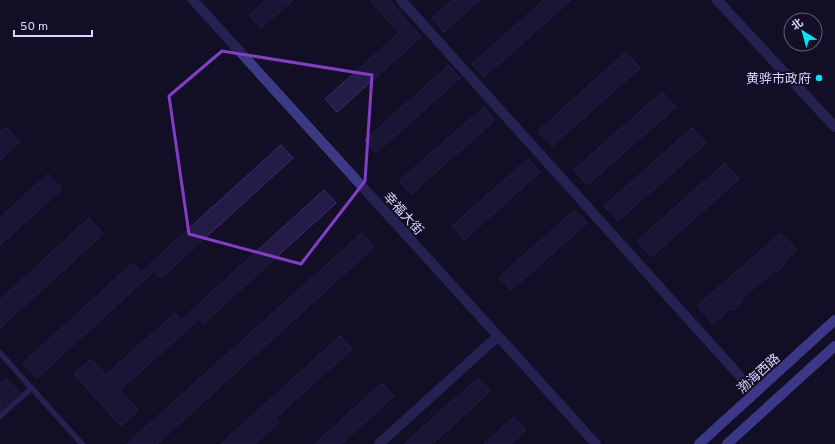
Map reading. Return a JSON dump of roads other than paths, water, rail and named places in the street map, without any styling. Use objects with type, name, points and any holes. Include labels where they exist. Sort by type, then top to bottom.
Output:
[{"type":"main road","name":"渤海西路","points":[[699,444],[835,320]]},
{"type":"main road","points":[[727,444],[835,346]]},
{"type":"street","name":"幸福大街","points":[[193,0],[596,444]]},
{"type":"street","points":[[401,0],[755,394]]},
{"type":"street","points":[[717,0],[835,128]]},
{"type":"street","points":[[379,444],[498,336]]},
{"type":"lane","points":[[0,353],[82,444]]},
{"type":"lane","points":[[0,416],[32,388]]},
{"type":"place","name":"黄骅市政府","points":[[819,78]]}]
